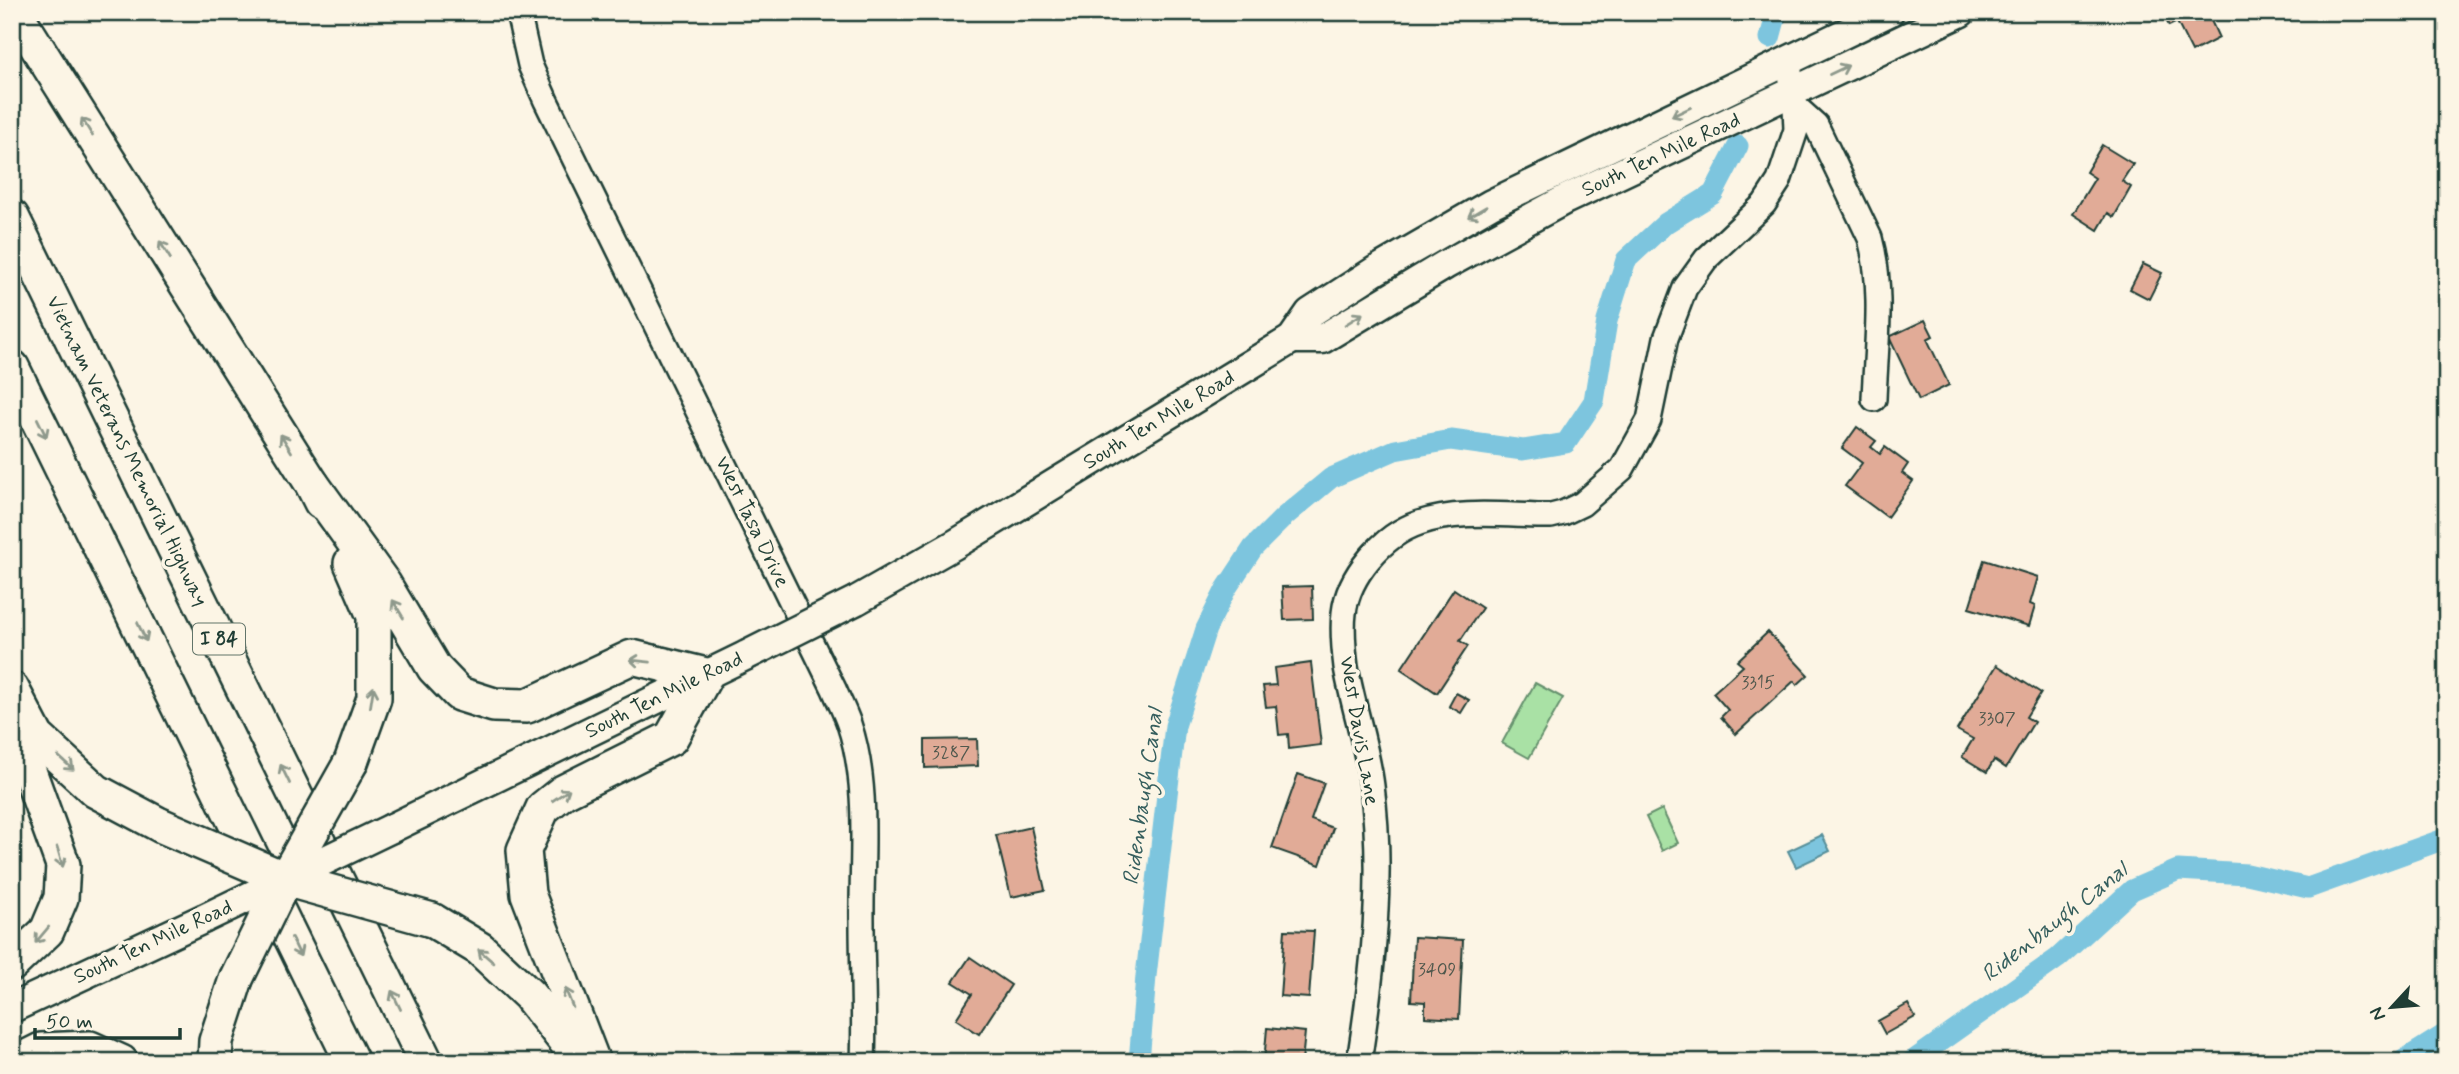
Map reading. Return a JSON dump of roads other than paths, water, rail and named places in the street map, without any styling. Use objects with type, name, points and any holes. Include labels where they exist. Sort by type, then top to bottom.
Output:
[{"type":"highway","points":[[15,12],[312,484],[384,584],[433,668],[459,694],[494,705],[527,706],[632,657],[706,675],[671,738],[563,792],[543,808],[524,850],[528,894],[593,1062]]},
{"type":"highway","name":"Vietnam Veterans Memorial Highway","points":[[12,217],[426,1062]]},
{"type":"highway","points":[[12,367],[352,1062]]},
{"type":"highway","points":[[215,1062],[216,1041],[236,979],[285,879],[351,762],[374,698],[374,616],[347,553],[312,484]]},
{"type":"highway","points":[[12,690],[37,737],[96,791],[160,825],[285,879],[432,920],[480,949],[529,995],[579,1062]]},
{"type":"highway","points":[[12,724],[63,865],[61,898],[47,931],[12,964]]},
{"type":"highway","points":[[17,1062],[41,1050],[90,1048],[121,1062]]},
{"type":"main road","name":"South Ten Mile Road","points":[[12,1008],[392,828],[857,600],[954,545],[1292,340],[1310,313],[1461,221],[1553,172],[1889,12]]},
{"type":"main road","name":"South Ten Mile Road","points":[[1292,340],[1322,339],[1503,232],[1566,199],[1755,110],[1793,99],[1961,12]]},
{"type":"street","name":"West Tasa Drive","points":[[518,12],[530,65],[546,101],[834,690],[849,726],[859,773],[862,826],[865,1004],[863,1062]]},
{"type":"street","name":"West Davis Lane","points":[[1359,1062],[1378,884],[1372,786],[1346,665],[1344,613],[1358,573],[1377,551],[1396,535],[1417,524],[1440,518],[1466,516],[1551,516],[1563,513],[1582,504],[1622,469],[1649,420],[1667,338],[1685,288],[1706,259],[1764,204],[1779,181],[1796,130],[1793,99],[1784,63]]},
{"type":"street","points":[[1793,99],[1816,125],[1870,238],[1878,286],[1874,399]]},
{"type":"water","points":[[1822,835],[1830,851],[1796,867],[1788,851]]},
{"type":"waterway","name":"Ridenbaugh Canal","points":[[1770,38],[1777,12]]},
{"type":"waterway","name":"Ridenbaugh Canal","points":[[1139,1062],[1146,976],[1175,726],[1206,629],[1226,589],[1253,548],[1285,516],[1331,478],[1395,450],[1451,440],[1523,450],[1566,443],[1594,401],[1607,321],[1626,260],[1666,223],[1713,194],[1738,146]]},
{"type":"waterway","name":"Ridenbaugh Canal","points":[[1911,1062],[2058,958],[2132,890],[2178,870],[2247,874],[2308,888],[2447,838]]},
{"type":"waterway","name":"Ridenbaugh Canal","points":[[2401,1062],[2447,1033]]}]
